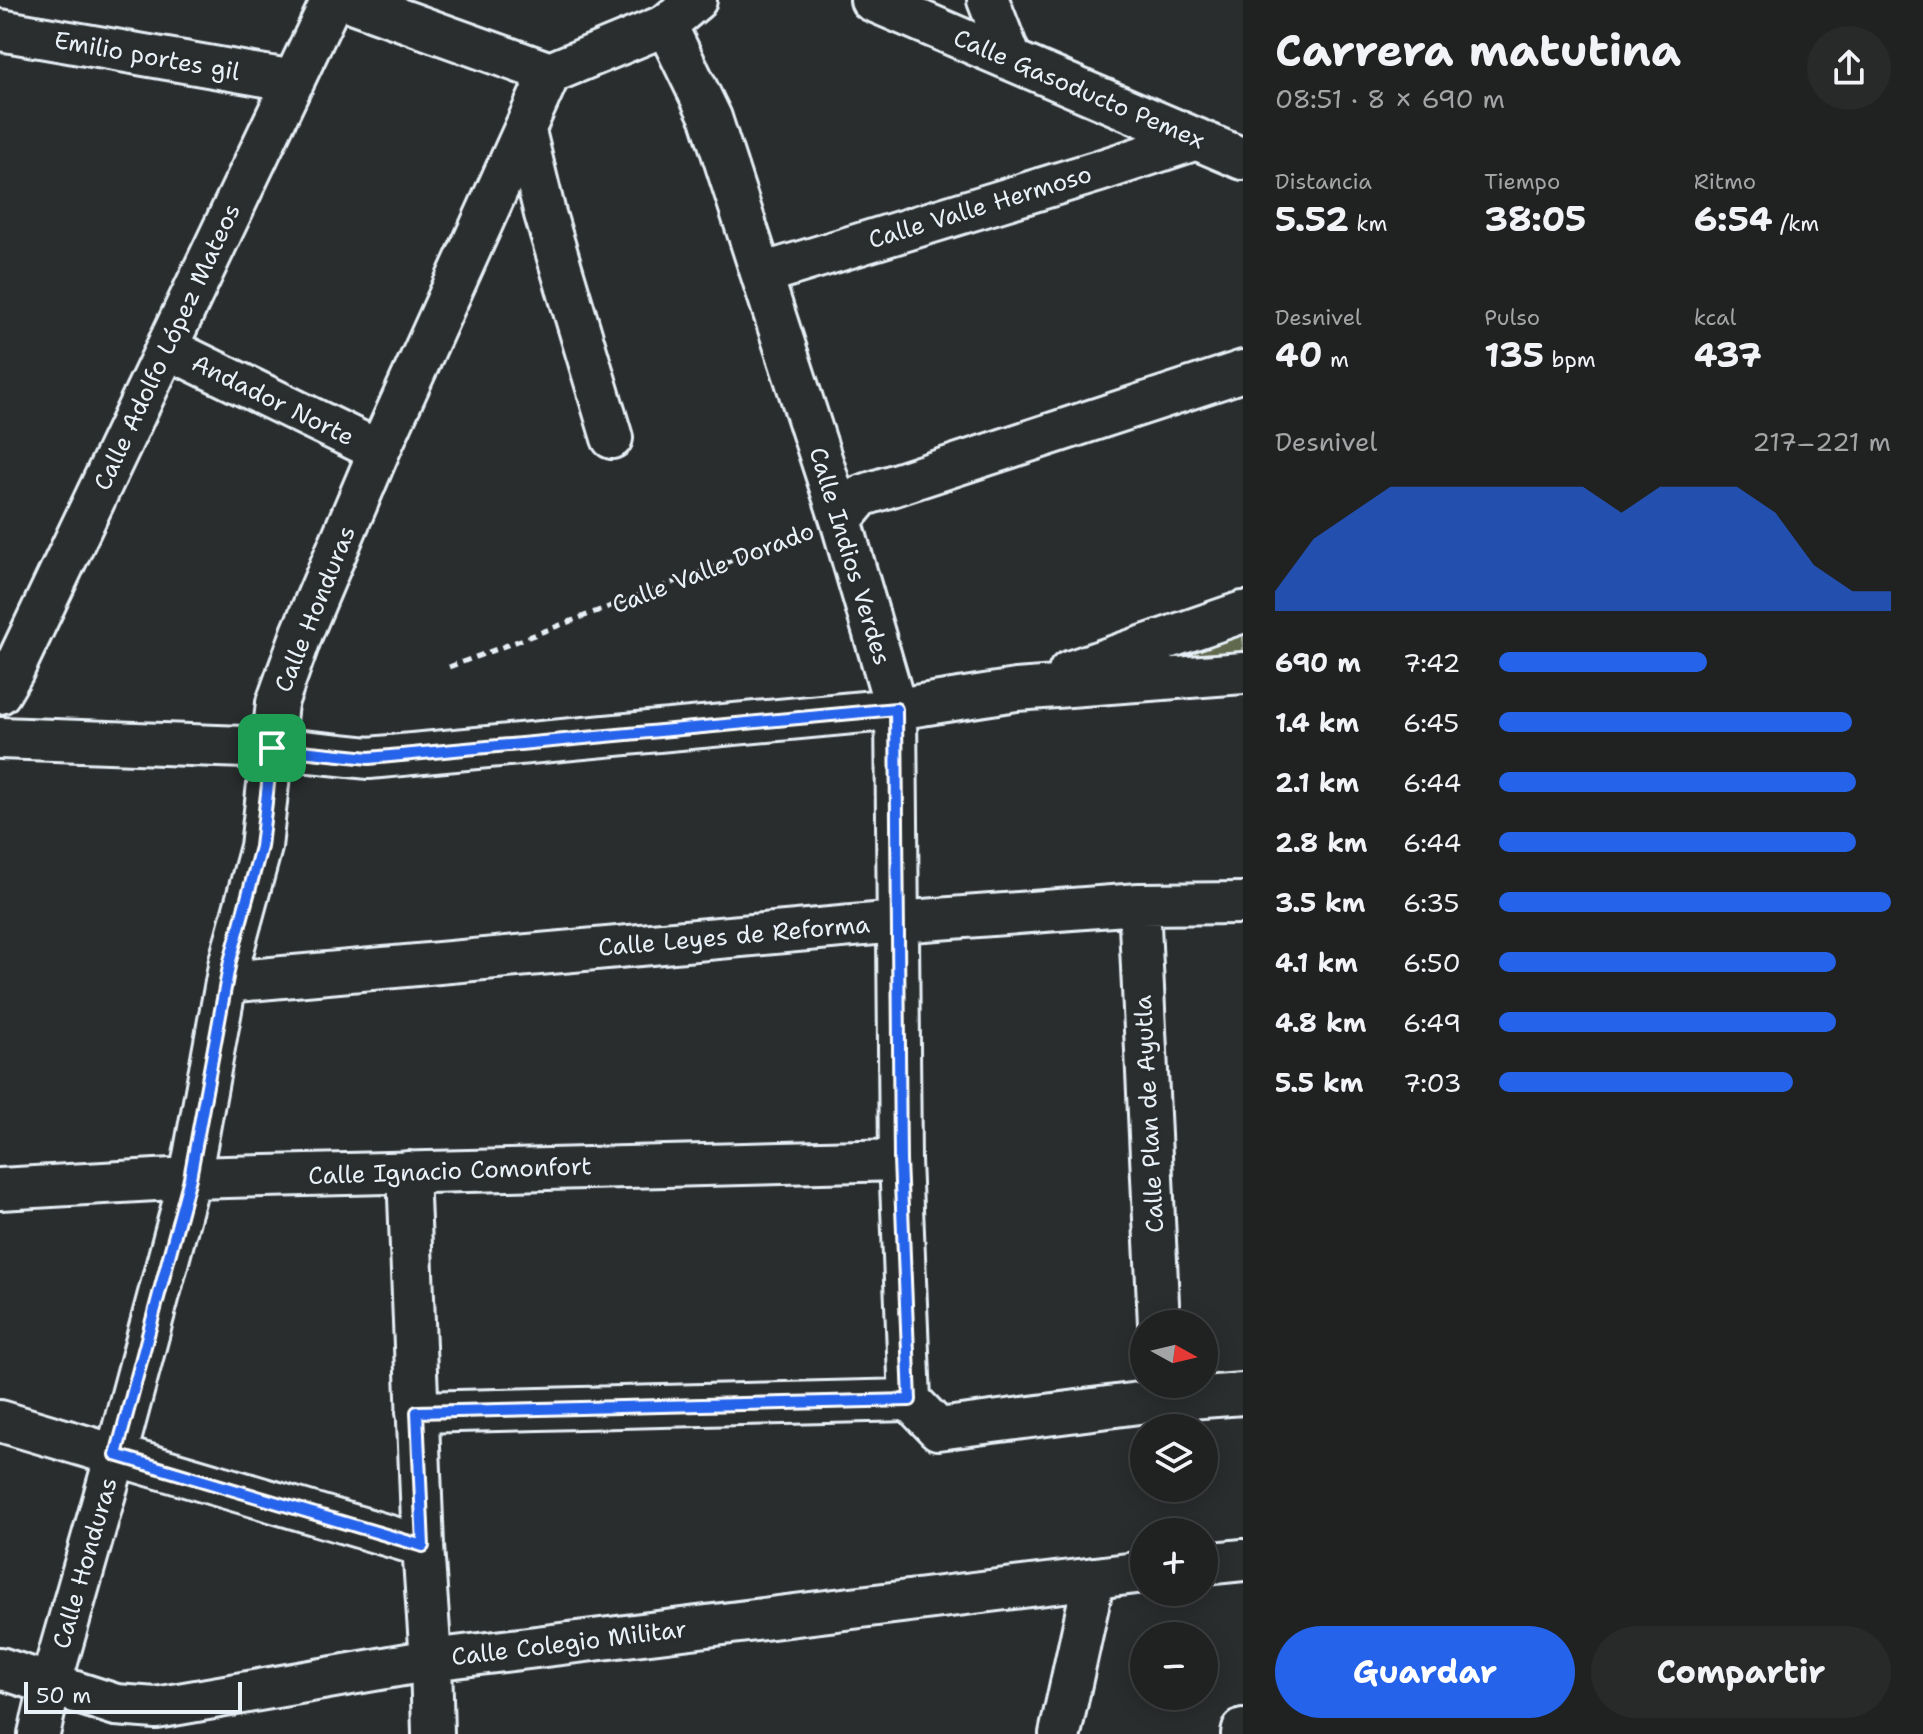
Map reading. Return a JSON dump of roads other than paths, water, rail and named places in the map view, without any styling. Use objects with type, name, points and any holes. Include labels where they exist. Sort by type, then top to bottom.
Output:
[{"type":"street","name":"Calle Adolfo López Mateos","points":[[4,677],[167,348],[332,0]]},
{"type":"street","points":[[346,0],[550,73],[666,25],[696,0]]},
{"type":"street","name":"Calle Gasoducto Pemex","points":[[871,0],[1243,159]]},
{"type":"street","points":[[988,0],[1011,59]]},
{"type":"street","name":"Calle Indios Verdes","points":[[666,25],[711,118],[841,520],[896,709],[900,1160],[910,1400]]},
{"type":"street","name":"Emilio portes gil","points":[[0,30],[294,81]]},
{"type":"street","name":"Calle Honduras","points":[[39,1734],[190,1178],[226,982],[261,847],[277,703],[302,633],[379,451],[550,73]]},
{"type":"street","points":[[525,131],[545,214],[612,438]]},
{"type":"street","name":"Calle Valle Hermoso","points":[[762,274],[1197,139]]},
{"type":"street","name":"Andador Norte","points":[[167,348],[379,451]]},
{"type":"street","name":"Calle Valle Dorado","points":[[841,520],[861,496],[1243,371]]},
{"type":"street","points":[[1016,690],[1243,612]]},
{"type":"street","points":[[0,738],[272,748],[369,758],[896,709],[1016,690],[1243,673]]},
{"type":"street","name":"Calle Leyes de Reforma","points":[[226,982],[897,922],[1139,904],[1243,903]]},
{"type":"street","name":"Calle Plan de Ayutla","points":[[1139,904],[1158,1310]]},
{"type":"street","name":"Calle Ignacio Comonfort","points":[[0,1189],[190,1178],[900,1160]]},
{"type":"street","points":[[408,1172],[433,1734]]},
{"type":"street","points":[[1218,1393],[1243,1394]]},
{"type":"street","points":[[417,1412],[910,1400],[938,1429],[1130,1397]]},
{"type":"street","points":[[0,1421],[423,1546]]},
{"type":"street","points":[[1218,1563],[1243,1560]]},
{"type":"street","name":"Calle Colegio Militar","points":[[0,1668],[116,1705],[156,1708],[431,1660],[1130,1574]]},
{"type":"street","points":[[1060,1734],[1094,1578]]}]
